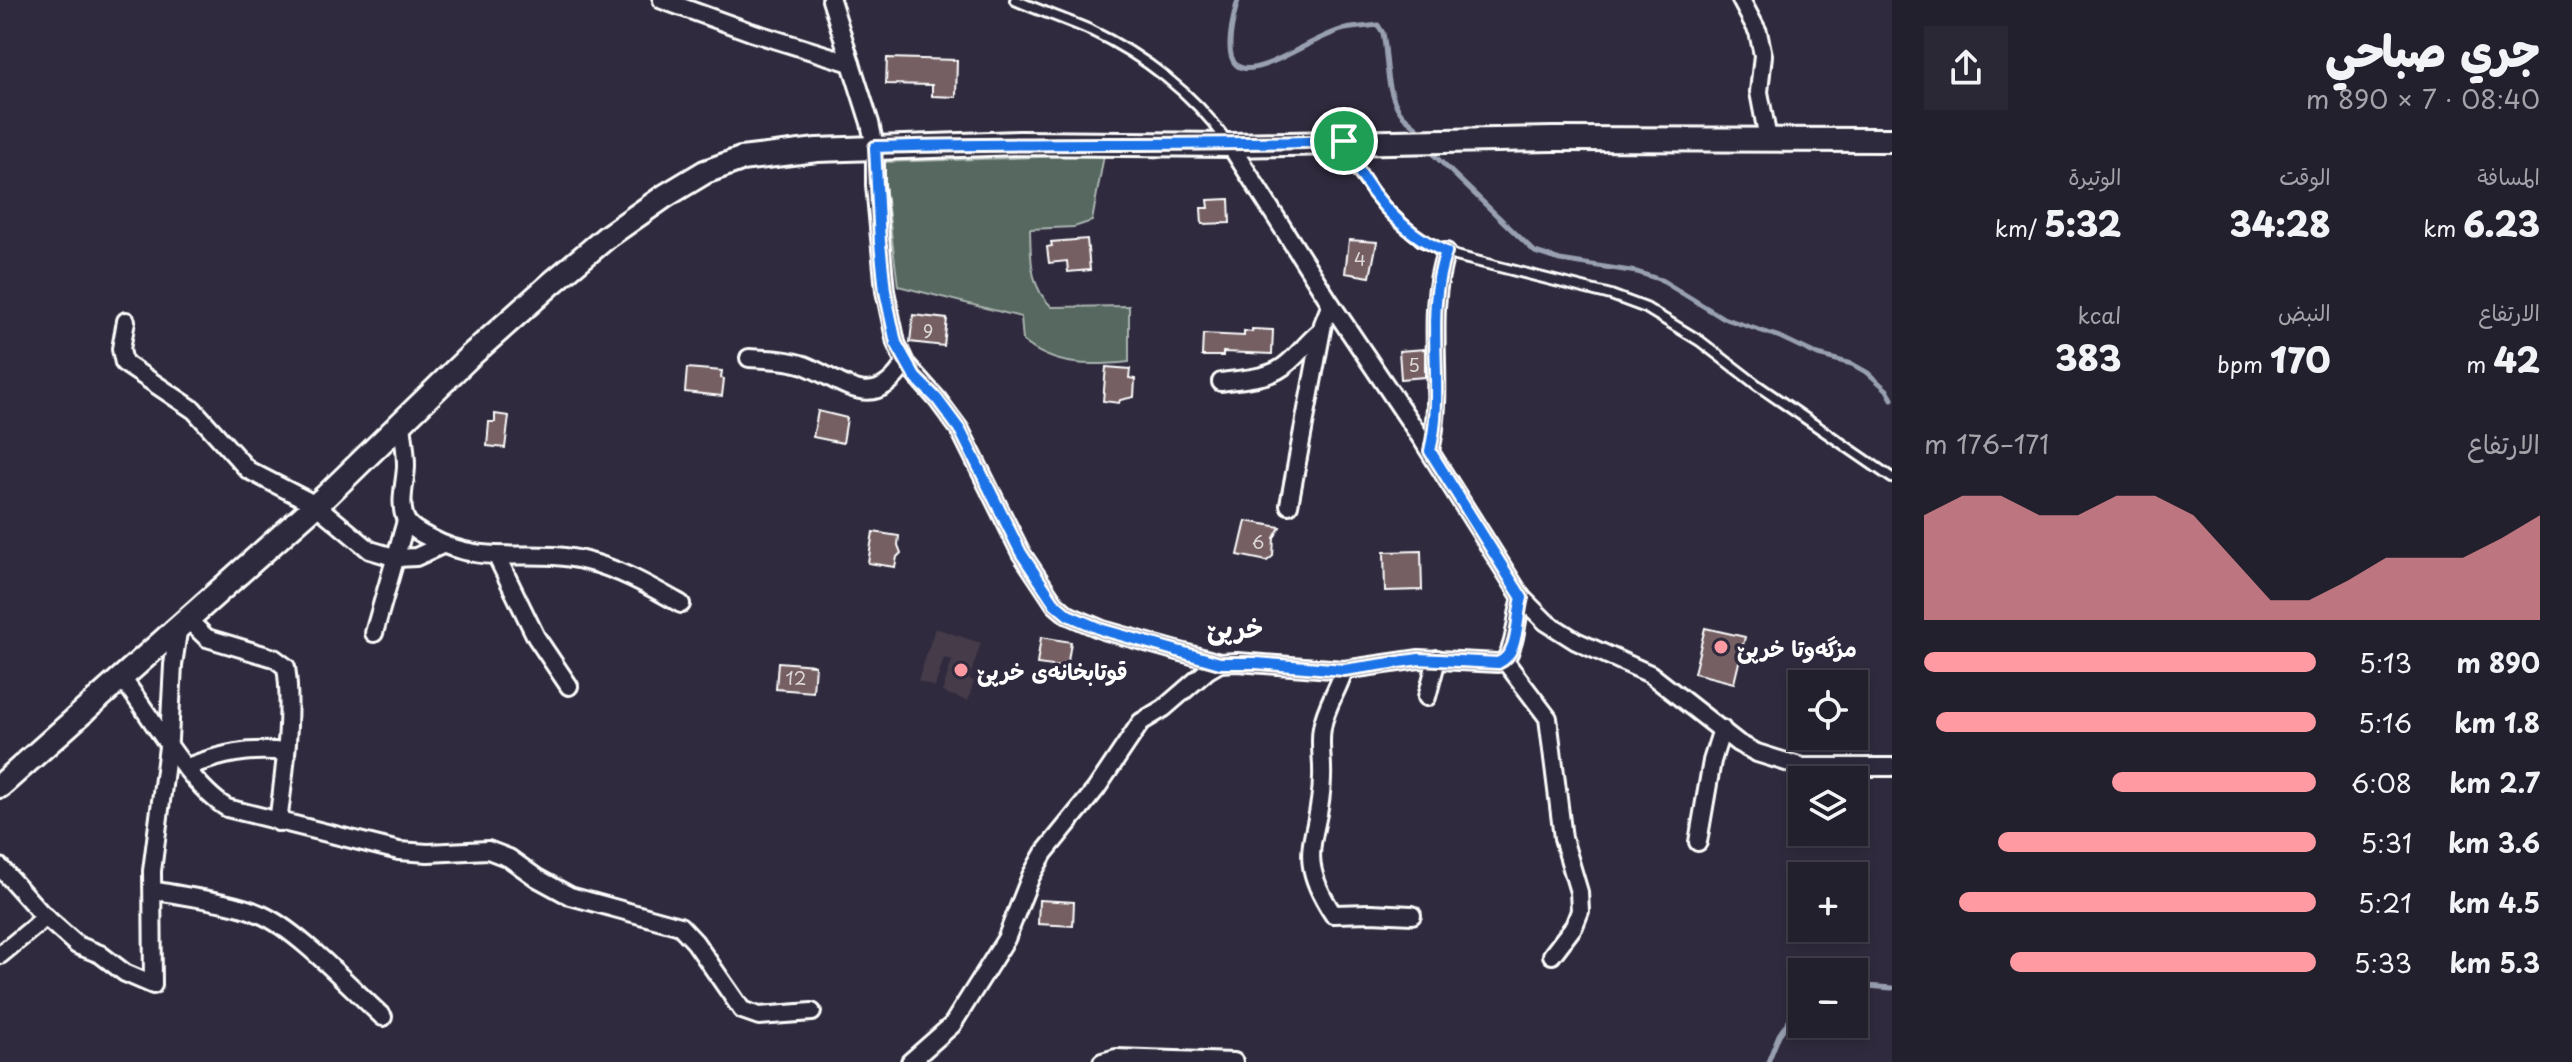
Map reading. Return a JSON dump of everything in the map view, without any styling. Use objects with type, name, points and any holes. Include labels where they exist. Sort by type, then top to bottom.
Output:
[{"type":"street","points":[[662,0],[851,63]]},
{"type":"street","points":[[831,0],[875,147],[875,185],[885,291],[896,343],[905,363],[960,430],[1021,553],[1055,604],[1068,615],[1103,630],[1220,663],[1344,670],[1419,659],[1470,664],[1505,661]]},
{"type":"street","points":[[1741,0],[1758,32],[1763,55],[1759,92],[1768,139]]},
{"type":"street","points":[[0,786],[316,505],[516,315],[608,236],[705,172],[741,159],[817,150],[1035,143],[1230,145],[1446,139],[1892,140]]},
{"type":"street","points":[[1230,145],[1522,598],[1560,633],[1650,674],[1738,743],[1757,753],[1802,767],[1892,767]]},
{"type":"street","points":[[1430,451],[1437,408],[1434,325],[1441,267],[1446,252]]},
{"type":"street","points":[[1289,505],[1321,331],[1331,304]]},
{"type":"street","points":[[126,321],[121,349],[124,363],[194,410],[248,470],[316,505],[370,550],[397,558],[416,557],[442,545]]},
{"type":"street","points":[[1221,382],[1280,370],[1321,331]]},
{"type":"street","points":[[749,358],[788,360],[851,389],[863,391],[885,386],[896,379],[905,363]]},
{"type":"street","points":[[374,633],[406,521],[403,493],[406,461],[402,422]]},
{"type":"street","points":[[406,521],[418,532],[442,545],[497,557],[586,560],[629,576],[681,604]]},
{"type":"street","points":[[497,557],[521,610],[569,686]]},
{"type":"street","points":[[1505,661],[1515,638],[1522,598]]},
{"type":"street","points":[[0,867],[77,945],[100,954],[125,973],[153,985],[153,890],[158,817],[169,743],[173,665],[183,622]]},
{"type":"street","points":[[183,622],[207,638],[274,658],[286,667],[289,685],[278,822]]},
{"type":"street","points":[[1427,697],[1437,659]]},
{"type":"street","points":[[1505,661],[1548,718],[1563,838],[1579,892],[1580,911],[1574,926],[1552,955]]},
{"type":"street","points":[[910,1062],[952,1025],[1006,939],[1031,876],[1044,853],[1096,789],[1141,722],[1164,708],[1220,663]]},
{"type":"street","points":[[1344,670],[1322,728],[1323,777],[1310,863],[1315,882],[1333,914],[1412,915]]},
{"type":"street","points":[[121,677],[187,767],[214,800],[227,808],[399,851],[488,850],[509,858],[570,896],[680,926],[695,942],[742,1010],[759,1016],[812,1012]]},
{"type":"street","points":[[1698,842],[1712,761],[1722,729]]},
{"type":"street","points":[[187,767],[231,752],[285,752]]},
{"type":"street","points":[[153,890],[236,906],[263,915],[301,942],[383,1017]]},
{"type":"street","points":[[0,955],[46,917]]},
{"type":"street","points":[[1102,1062],[1116,1058],[1234,1062]]},
{"type":"lane","points":[[1015,0],[1089,30],[1134,53],[1208,114],[1230,145]]},
{"type":"lane","points":[[1344,141],[1356,171],[1383,205],[1421,241],[1496,268],[1611,295],[1646,308],[1700,341],[1757,385],[1892,478]]},
{"type":"shaded area","name":"قوتابخانەی خرپێ","points":[[935,628],[981,643],[969,679],[974,681],[968,701],[942,692],[952,660],[944,658],[935,687],[918,681]]},
{"type":"green space","points":[[1104,155],[1092,221],[1074,227],[1030,229],[1031,261],[1039,290],[1052,307],[1129,306],[1129,362],[1086,364],[1047,356],[1023,341],[1021,317],[898,286],[882,162]]},
{"type":"building","points":[[887,58],[957,60],[956,97],[932,96],[932,85],[886,84]]},
{"type":"building","points":[[1229,199],[1230,223],[1202,224],[1201,208],[1209,208],[1208,200]]},
{"type":"building","points":[[1087,239],[1090,270],[1068,272],[1067,261],[1049,263],[1047,247],[1052,246],[1051,242]]},
{"type":"building","points":[[1349,240],[1377,242],[1370,277],[1345,273]]},
{"type":"building","points":[[913,315],[947,319],[944,346],[910,342]]},
{"type":"building","points":[[1252,329],[1273,330],[1272,354],[1223,352],[1223,356],[1202,356],[1203,334],[1244,336],[1244,331],[1252,332]]},
{"type":"building","points":[[1425,349],[1425,377],[1401,379],[1399,351]]},
{"type":"building","points":[[1106,367],[1130,369],[1129,378],[1135,379],[1134,397],[1120,400],[1119,403],[1103,401]]},
{"type":"building","points":[[687,368],[722,371],[722,396],[685,392]]},
{"type":"building","points":[[818,411],[847,418],[843,443],[813,437]]},
{"type":"building","points":[[495,414],[509,416],[505,448],[487,446],[489,422],[495,422]]},
{"type":"building","points":[[1246,521],[1280,527],[1274,538],[1273,556],[1267,561],[1238,555]]},
{"type":"building","points":[[873,532],[899,536],[901,553],[895,567],[868,563]]},
{"type":"building","points":[[1421,551],[1422,590],[1385,591],[1384,552]]},
{"type":"building","name":"مزگەوتا خرپێ","points":[[1705,628],[1745,637],[1734,683],[1694,673]]},
{"type":"building","points":[[1041,637],[1071,642],[1067,668],[1037,664]]},
{"type":"building","points":[[778,662],[815,665],[813,692],[776,689]]},
{"type":"building","points":[[1039,900],[1074,902],[1073,926],[1038,924]]},
{"type":"waterway","points":[[1238,0],[1230,38],[1232,59],[1242,68],[1258,67],[1277,60],[1341,30],[1378,25],[1383,33],[1396,105],[1423,135]]},
{"type":"waterway","points":[[1430,148],[1535,252],[1560,260],[1637,272],[1661,280],[1723,318],[1780,337],[1818,355],[1852,364],[1868,373],[1887,390],[1892,399]]},
{"type":"waterway","points":[[1868,986],[1892,988]]},
{"type":"waterway","points":[[1768,1062],[1788,1022]]},
{"type":"place","name":"مزگەوتا خرپێ","points":[[1721,647]]},
{"type":"place","name":"قوتابخانەی خرپێ","points":[[961,670]]},
{"type":"district","name":"خرپێ","points":[[1235,627]]},
{"type":"route","points":[[1344,141],[1356,171],[1383,205],[1421,241],[1446,252],[1441,267],[1434,325],[1437,408],[1430,451],[1522,598],[1509,655],[1505,661],[1498,663],[1470,664],[1419,659],[1344,670],[1220,663],[1103,630],[1068,615],[1041,587],[960,430],[937,399],[915,377],[896,343],[885,291],[875,185],[875,147],[1127,142],[1230,145],[1344,141]]}]
